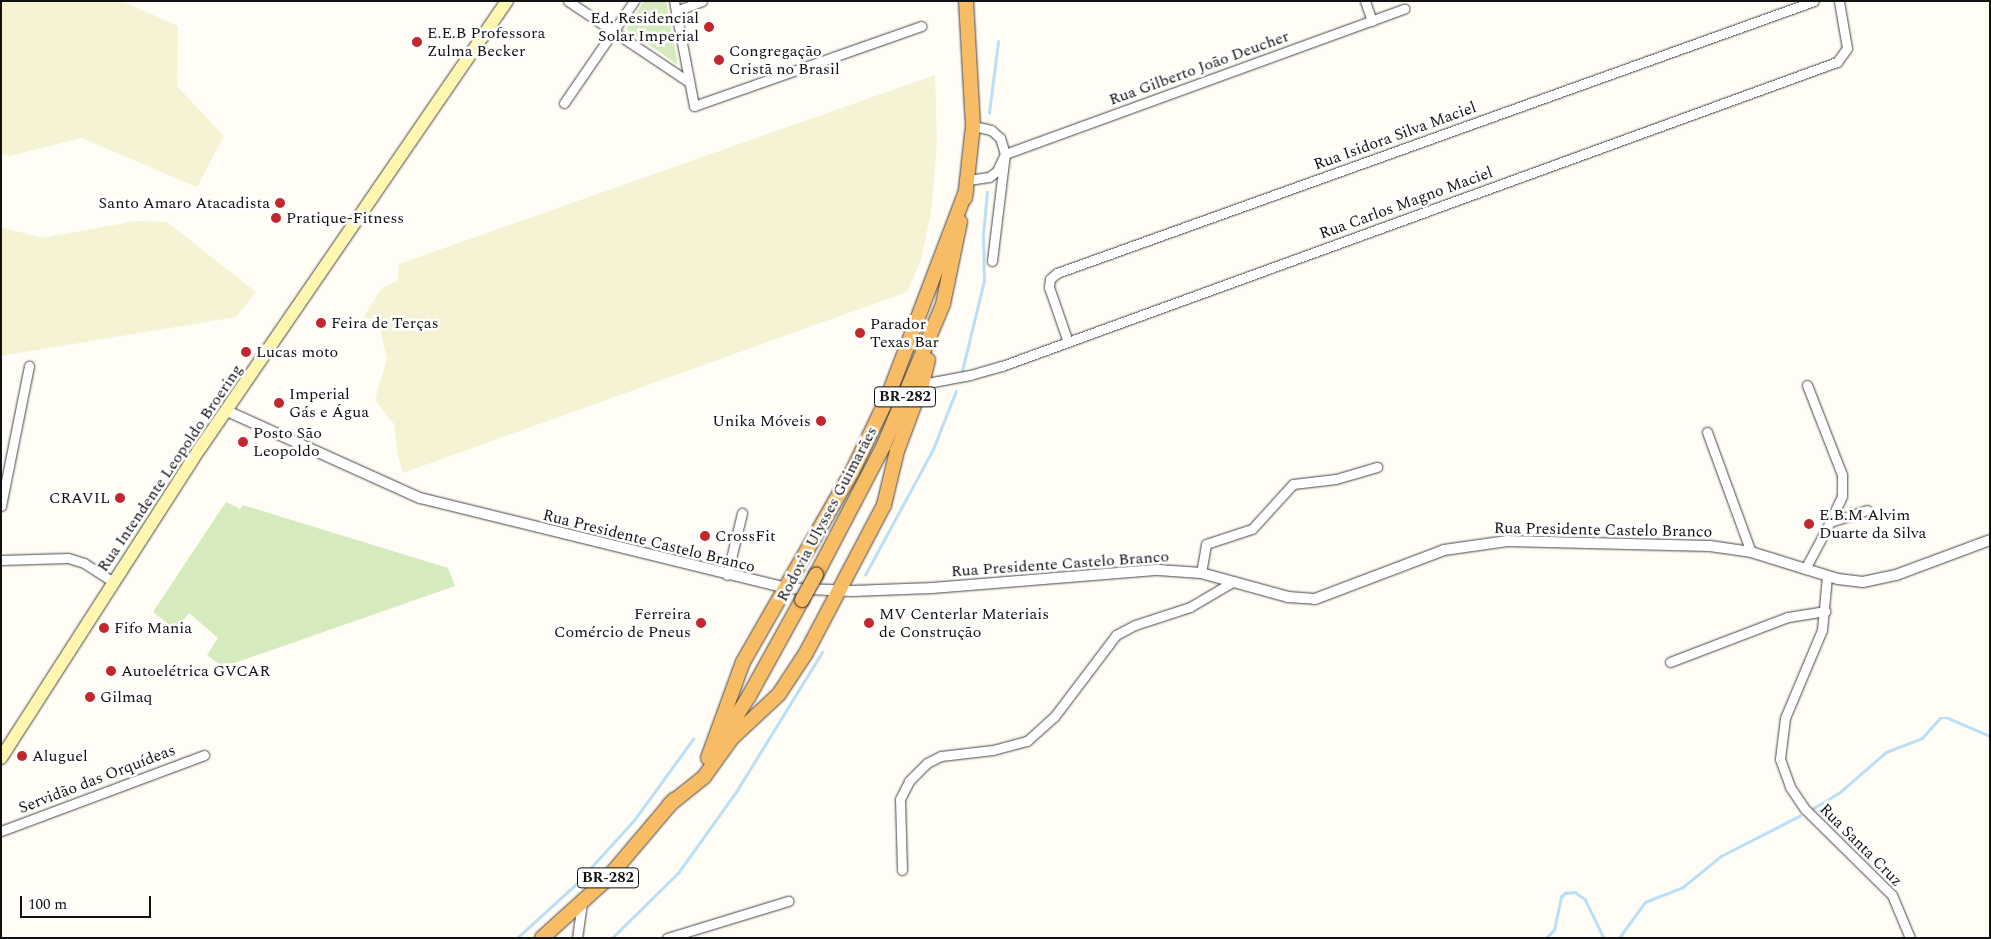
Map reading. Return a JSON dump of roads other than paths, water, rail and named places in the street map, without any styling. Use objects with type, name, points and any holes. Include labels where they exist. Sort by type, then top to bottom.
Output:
[{"type":"highway","name":"Rodovia Ulysses Guimarães","points":[[542,938],[582,904],[632,852],[708,758],[749,696],[883,448],[943,304],[967,185],[973,126],[966,1]]},
{"type":"highway","points":[[708,758],[737,674],[852,472],[887,398],[967,185]]},
{"type":"highway","points":[[669,806],[704,777],[732,738],[779,694],[806,653],[884,505],[897,451],[922,384],[943,304]]},
{"type":"main road","name":"Rua Intendente Leopoldo Broering","points":[[1,758],[113,582],[227,411],[507,1]]},
{"type":"street","points":[[568,1],[690,82]]},
{"type":"street","points":[[564,103],[634,1]]},
{"type":"street","points":[[702,1],[675,6],[694,106],[921,26]]},
{"type":"street","points":[[1365,1],[1372,21]]},
{"type":"street","name":"Rua Isidora Silva Maciel","points":[[1068,342],[1049,287],[1050,279],[1058,272],[1814,1]]},
{"type":"street","name":"Rua Carlos Magno Maciel","points":[[922,384],[970,376],[1068,342],[1837,62],[1847,48],[1839,1]]},
{"type":"street","name":"Rua Gilberto João Deucher","points":[[1005,154],[1404,9]]},
{"type":"street","points":[[973,126],[990,130],[1000,138],[1005,154],[992,261]]},
{"type":"street","points":[[967,185],[989,177],[997,171],[1005,154]]},
{"type":"street","points":[[1,506],[29,366]]},
{"type":"street","points":[[1805,569],[1842,496],[1842,475],[1807,385]]},
{"type":"street","name":"Rua Presidente Castelo Branco","points":[[227,411],[420,498],[786,588],[839,590],[959,587],[1158,570],[1202,573],[1288,597],[1314,598],[1444,550],[1507,541],[1710,546],[1751,552],[1826,576],[1853,582],[1877,580],[1990,540]]},
{"type":"street","points":[[1707,432],[1751,552]]},
{"type":"street","points":[[1202,573],[1206,544],[1252,529],[1293,484],[1336,478],[1377,467]]},
{"type":"street","points":[[1830,522],[1867,510]]},
{"type":"street","points":[[727,575],[742,513]]},
{"type":"street","points":[[1,560],[68,558],[84,563],[113,582]]},
{"type":"street","name":"Rua Santa Cruz","points":[[1826,576],[1826,611],[1818,644],[1785,718],[1780,759],[1790,787],[1805,809],[1892,895],[1910,938]]},
{"type":"street","points":[[902,870],[900,799],[909,781],[927,763],[941,756],[993,750],[1027,741],[1054,717],[1116,635],[1135,625],[1190,606],[1234,581]]},
{"type":"street","points":[[1670,662],[1788,617],[1826,611]]},
{"type":"street","name":"Servidão das Orquídeas","points":[[1,831],[204,755]]},
{"type":"street","points":[[667,938],[788,901]]},
{"type":"street","points":[[578,938],[582,904]]},
{"type":"waterway","points":[[989,113],[998,42]]},
{"type":"waterway","points":[[962,371],[984,281],[983,235],[987,192]]},
{"type":"waterway","points":[[865,575],[933,449],[956,391]]},
{"type":"waterway","points":[[612,938],[678,873],[736,792],[822,652]]},
{"type":"waterway","points":[[1812,809],[1839,793],[1886,752],[1922,738],[1940,718],[1948,718],[1990,736]]},
{"type":"waterway","points":[[517,938],[575,885],[635,819],[693,739]]},
{"type":"waterway","points":[[1619,938],[1645,902],[1683,887],[1721,856],[1799,816]]},
{"type":"waterway","points":[[1546,938],[1554,930],[1561,897],[1565,893],[1575,892],[1585,899],[1604,938]]},
{"type":"place","name":"Ed. Residencial Solar Imperial","points":[[709,27]]},
{"type":"place","name":"E.E.B Professora Zulma Becker","points":[[417,42]]},
{"type":"place","name":"Congregação Cristã no Brasil","points":[[719,60]]},
{"type":"place","name":"Santo Amaro Atacadista","points":[[280,203]]},
{"type":"place","name":"Pratique-Fitness","points":[[276,218]]},
{"type":"place","name":"Feira de Terças","points":[[321,323]]},
{"type":"place","name":"Parador Texas Bar","points":[[860,333]]},
{"type":"place","name":"Lucas moto","points":[[246,352]]},
{"type":"place","name":"Imperial Gás e Água","points":[[279,403]]},
{"type":"place","name":"Unika Móveis","points":[[821,421]]},
{"type":"place","name":"Posto São Leopoldo","points":[[243,442]]},
{"type":"place","name":"CRAVIL","points":[[120,498]]},
{"type":"place","name":"E.B.M Alvim Duarte da Silva","points":[[1809,524]]},
{"type":"place","name":"CrossFit","points":[[705,536]]},
{"type":"place","name":"Ferreira Comércio de Pneus","points":[[701,623]]},
{"type":"place","name":"MV Centerlar Materiais de Construção","points":[[869,623]]},
{"type":"place","name":"Fifo Mania","points":[[104,628]]},
{"type":"place","name":"Autoelétrica GVCAR","points":[[111,671]]},
{"type":"place","name":"Gilmaq","points":[[90,697]]},
{"type":"place","name":"Aluguel","points":[[22,756]]}]
